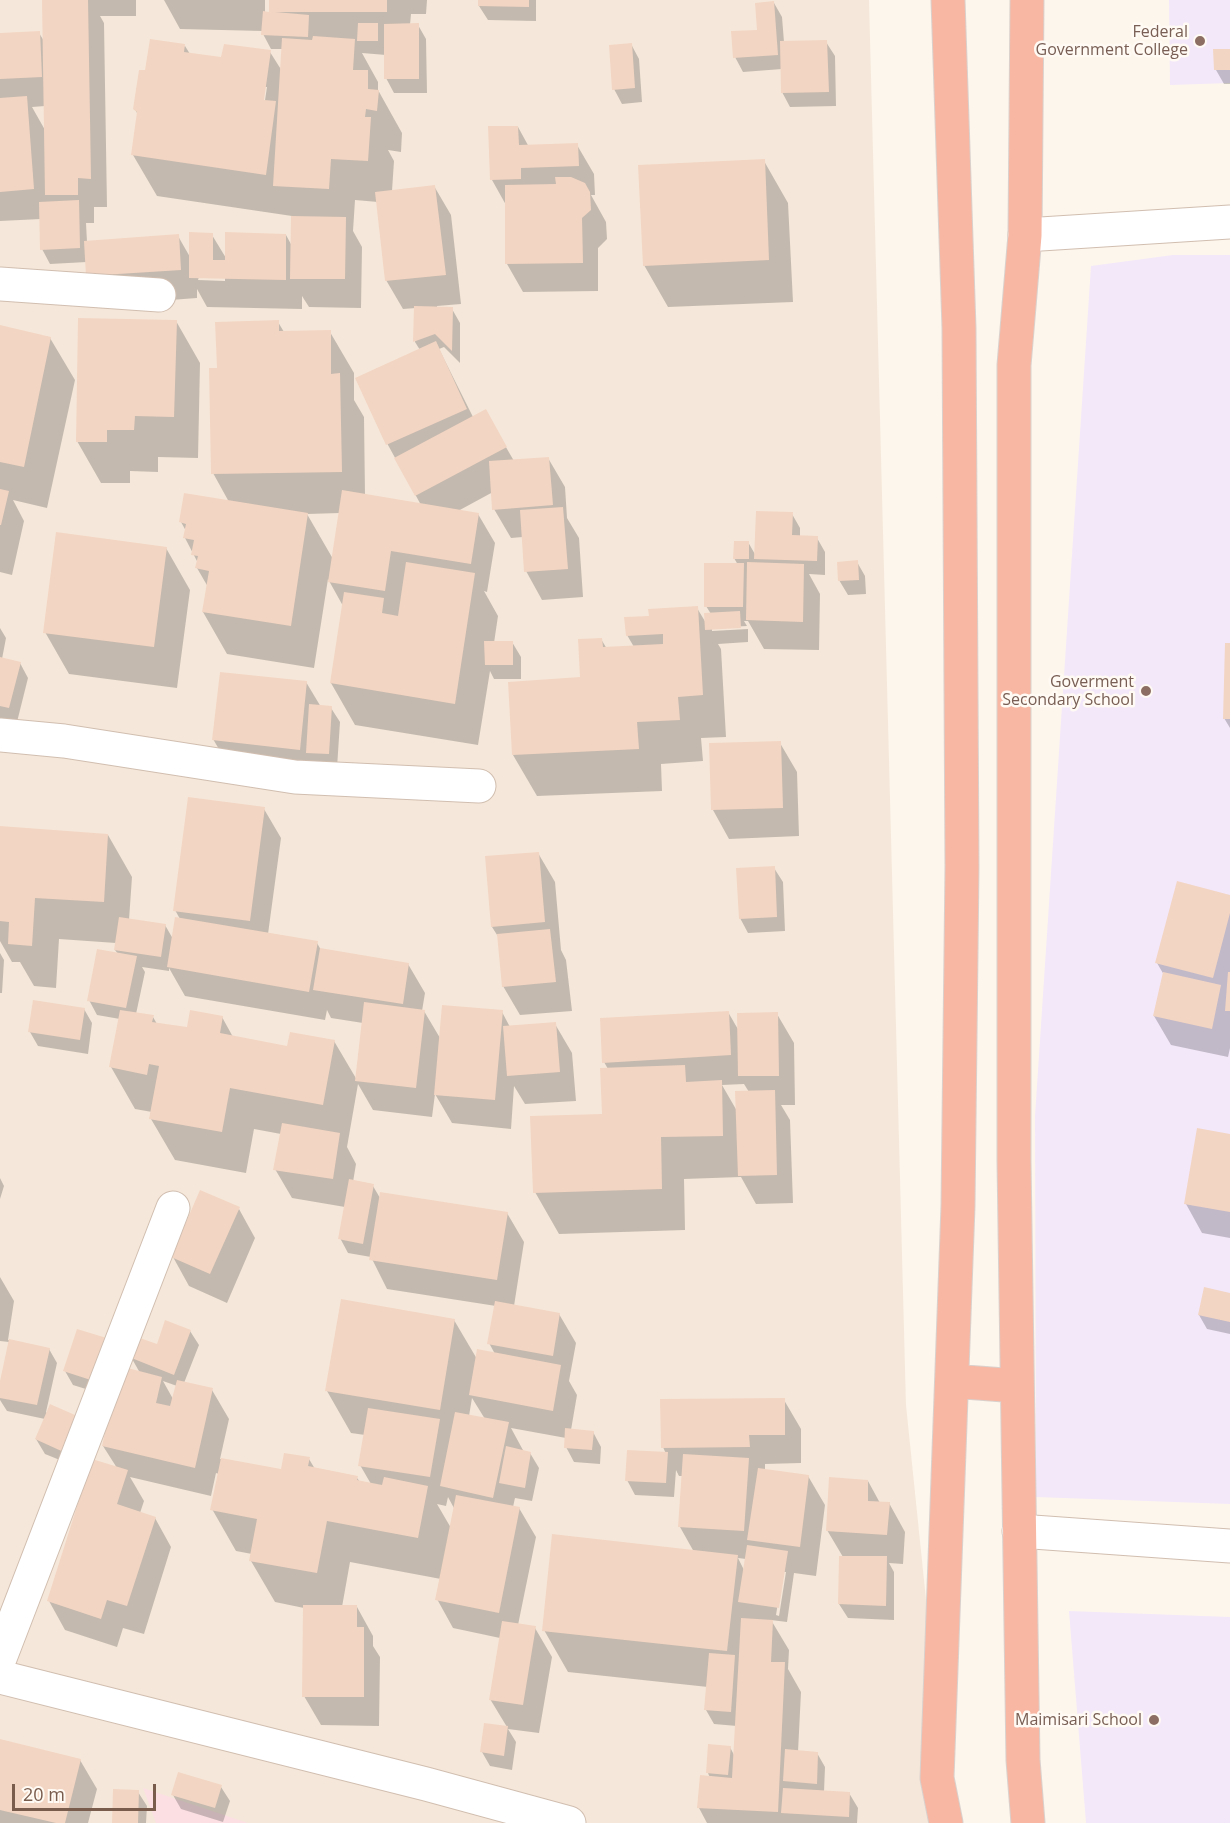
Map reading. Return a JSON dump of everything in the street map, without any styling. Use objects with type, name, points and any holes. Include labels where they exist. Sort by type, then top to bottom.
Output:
[{"type":"highway","points":[[946,1823],[937,1778],[958,1206],[962,855],[959,328],[948,0]]},
{"type":"highway","points":[[1027,0],[1025,235],[1014,365],[1014,1161],[1023,1760],[1028,1823]]},
{"type":"highway","points":[[952,1381],[1017,1386]]},
{"type":"street","points":[[1025,235],[1230,222]]},
{"type":"street","points":[[0,284],[159,295]]},
{"type":"street","points":[[0,735],[64,741],[296,777],[479,786]]},
{"type":"street","points":[[0,1658],[173,1208]]},
{"type":"street","points":[[1019,1531],[1230,1546]]},
{"type":"street","points":[[0,1677],[415,1781],[569,1823]]},
{"type":"shaded area","points":[[0,0],[869,0],[906,1405],[949,1823],[0,1823]]},
{"type":"shaded area","name":"Federal Government College","points":[[1169,0],[1230,0],[1230,83],[1170,85]]},
{"type":"shaded area","name":"Goverment Secondary School","points":[[1173,255],[1230,255],[1230,1504],[1036,1497],[1035,1116],[1091,266]]},
{"type":"shaded area","name":"Maimisari School","points":[[1069,1611],[1230,1617],[1230,1823],[1086,1823]]},
{"type":"shaded area","points":[[143,1788],[248,1823],[156,1823]]},
{"type":"building","points":[[42,0],[88,0],[91,179],[78,178],[78,195],[45,195]]},
{"type":"building","points":[[269,0],[387,0],[387,12],[275,12],[309,15],[308,37],[261,35],[263,11],[269,12]]},
{"type":"building","points":[[478,0],[529,0],[529,7],[478,6]]},
{"type":"building","points":[[774,1],[778,55],[733,58],[731,31],[757,30],[755,3]]},
{"type":"building","points":[[358,23],[378,23],[378,41],[357,41]]},
{"type":"building","points":[[419,23],[419,79],[384,79],[384,24]]},
{"type":"building","points":[[40,31],[42,77],[0,79],[0,33]]},
{"type":"building","points":[[313,36],[355,39],[353,70],[368,70],[368,89],[379,90],[377,111],[366,109],[365,117],[371,117],[368,161],[331,159],[329,189],[273,186],[282,38],[312,40]]},
{"type":"building","points":[[150,39],[185,44],[184,52],[221,57],[224,44],[271,50],[264,100],[276,101],[266,175],[131,155],[137,112],[133,109],[139,70],[145,70]]},
{"type":"building","points":[[827,40],[829,92],[781,93],[780,41]]},
{"type":"building","points":[[632,43],[635,88],[612,90],[609,45]]},
{"type":"building","points":[[1213,49],[1230,49],[1230,70],[1214,70]]},
{"type":"building","points":[[27,96],[34,189],[0,192],[0,98]]},
{"type":"building","points":[[488,126],[518,126],[519,145],[578,143],[579,166],[521,168],[521,179],[490,180]]},
{"type":"building","points":[[765,159],[769,260],[643,266],[638,165]]},
{"type":"building","points":[[555,177],[571,177],[585,183],[590,192],[591,210],[582,218],[583,263],[505,264],[505,185],[556,184]]},
{"type":"building","points":[[435,185],[446,275],[385,281],[375,192]]},
{"type":"building","points":[[79,200],[80,248],[40,250],[39,202]]},
{"type":"building","points":[[291,216],[346,217],[345,279],[290,279]]},
{"type":"building","points":[[189,232],[213,233],[213,260],[225,260],[225,232],[286,234],[286,280],[189,278]]},
{"type":"building","points":[[179,234],[181,270],[86,276],[84,241]]},
{"type":"building","points":[[414,306],[453,307],[452,351],[435,334],[413,342]]},
{"type":"building","points":[[78,318],[177,320],[174,417],[135,416],[134,430],[107,430],[107,442],[76,442]]},
{"type":"building","points":[[279,320],[279,331],[331,330],[331,374],[340,373],[342,472],[211,474],[209,368],[217,368],[215,322]]},
{"type":"building","points":[[0,325],[51,337],[24,467],[0,462]]},
{"type":"building","points":[[436,341],[467,409],[386,445],[355,378]]},
{"type":"building","points":[[486,409],[507,447],[415,496],[394,458]]},
{"type":"building","points":[[549,457],[553,505],[492,510],[489,461]]},
{"type":"building","points":[[0,489],[9,491],[1,525],[0,525]]},
{"type":"building","points":[[342,490],[479,513],[471,564],[391,551],[385,591],[328,582]]},
{"type":"building","points":[[184,493],[308,513],[291,626],[202,612],[209,571],[195,568],[198,556],[191,555],[194,540],[183,538],[186,524],[179,522]]},
{"type":"building","points":[[563,507],[568,569],[524,572],[520,510]]},
{"type":"building","points":[[756,511],[793,512],[792,535],[818,536],[817,561],[754,559]]},
{"type":"building","points":[[56,532],[167,547],[154,647],[43,633]]},
{"type":"building","points":[[734,541],[749,541],[749,559],[733,559]]},
{"type":"building","points":[[858,560],[859,580],[838,581],[837,562]]},
{"type":"building","points":[[406,562],[475,573],[455,704],[330,683],[344,592],[384,598],[382,613],[398,616]]},
{"type":"building","points":[[747,562],[804,564],[803,622],[746,620]]},
{"type":"building","points":[[704,563],[744,563],[743,607],[704,607]]},
{"type":"building","points":[[698,606],[703,695],[678,697],[680,720],[637,722],[639,749],[512,755],[508,682],[580,677],[578,639],[602,638],[603,647],[663,644],[663,634],[626,636],[624,617],[649,616],[648,609]]},
{"type":"building","points":[[740,611],[741,628],[705,630],[704,613]]},
{"type":"building","points":[[484,641],[513,641],[513,665],[485,665]]},
{"type":"building","points":[[1225,643],[1230,643],[1230,719],[1223,719]]},
{"type":"building","points":[[0,657],[21,662],[9,708],[0,706]]},
{"type":"building","points":[[220,672],[307,681],[300,750],[212,740]]},
{"type":"building","points":[[309,704],[332,706],[329,754],[306,753]]},
{"type":"building","points":[[781,741],[783,808],[711,810],[709,743]]},
{"type":"building","points":[[188,797],[265,807],[250,921],[173,911]]},
{"type":"building","points":[[0,826],[108,834],[104,902],[35,898],[32,946],[8,944],[9,922],[0,921]]},
{"type":"building","points":[[539,852],[545,922],[491,927],[485,856]]},
{"type":"building","points":[[775,866],[777,917],[739,919],[736,868]]},
{"type":"building","points":[[1177,881],[1230,895],[1230,913],[1213,978],[1155,963]]},
{"type":"building","points":[[119,917],[166,924],[161,957],[114,950]]},
{"type":"building","points":[[175,917],[318,941],[309,992],[167,967]]},
{"type":"building","points":[[550,929],[556,982],[502,987],[497,934]]},
{"type":"building","points":[[320,948],[409,963],[403,1004],[313,990]]},
{"type":"building","points":[[97,949],[137,956],[126,1008],[87,1001]]},
{"type":"building","points":[[1163,972],[1221,985],[1212,1029],[1153,1016]]},
{"type":"building","points":[[1228,972],[1230,972],[1230,1011],[1225,1011]]},
{"type":"building","points":[[33,1000],[85,1008],[80,1040],[28,1032]]},
{"type":"building","points":[[364,1002],[425,1010],[416,1088],[355,1081]]},
{"type":"building","points":[[442,1005],[503,1010],[495,1100],[434,1095]]},
{"type":"building","points":[[120,1010],[154,1015],[152,1022],[187,1027],[190,1010],[223,1016],[220,1033],[287,1046],[290,1032],[335,1040],[323,1105],[230,1088],[222,1132],[149,1119],[159,1066],[149,1064],[147,1075],[109,1067]]},
{"type":"building","points":[[729,1011],[731,1055],[602,1063],[600,1018]]},
{"type":"building","points":[[778,1012],[779,1076],[738,1076],[737,1013]]},
{"type":"building","points":[[556,1022],[560,1072],[507,1076],[503,1026]]},
{"type":"building","points":[[685,1065],[686,1082],[722,1080],[723,1136],[661,1137],[662,1189],[533,1193],[530,1116],[602,1114],[600,1068]]},
{"type":"building","points":[[775,1090],[777,1175],[738,1176],[735,1091]]},
{"type":"building","points":[[282,1123],[340,1133],[333,1179],[273,1170]]},
{"type":"building","points":[[1197,1128],[1230,1134],[1230,1212],[1184,1204]]},
{"type":"building","points":[[349,1179],[374,1184],[363,1244],[338,1239]]},
{"type":"building","points":[[200,1190],[240,1207],[210,1274],[171,1257]]},
{"type":"building","points":[[380,1192],[508,1212],[497,1280],[369,1260]]},
{"type":"building","points":[[1204,1287],[1230,1293],[1230,1322],[1198,1315]]},
{"type":"building","points":[[341,1299],[455,1319],[440,1410],[325,1391]]},
{"type":"building","points":[[495,1301],[560,1313],[553,1356],[487,1344]]},
{"type":"building","points":[[165,1320],[191,1330],[174,1375],[129,1357],[137,1337],[157,1344]]},
{"type":"building","points":[[77,1329],[110,1339],[97,1382],[63,1371]]},
{"type":"building","points":[[9,1339],[50,1348],[37,1405],[0,1398],[0,1381]]},
{"type":"building","points":[[477,1349],[561,1365],[553,1411],[469,1395]]},
{"type":"building","points":[[120,1366],[162,1377],[156,1403],[170,1406],[177,1380],[213,1388],[195,1468],[102,1446]]},
{"type":"building","points":[[785,1398],[785,1435],[749,1435],[750,1447],[661,1448],[660,1399]]},
{"type":"building","points":[[50,1404],[84,1419],[68,1454],[35,1439]]},
{"type":"building","points":[[368,1408],[440,1419],[430,1477],[358,1466]]},
{"type":"building","points":[[455,1412],[509,1422],[493,1498],[440,1486]]},
{"type":"building","points":[[565,1428],[594,1431],[592,1450],[564,1448]]},
{"type":"building","points":[[506,1446],[531,1452],[525,1488],[499,1483]]},
{"type":"building","points":[[627,1450],[668,1452],[666,1483],[625,1481]]},
{"type":"building","points":[[284,1453],[310,1457],[308,1466],[358,1476],[357,1480],[382,1485],[384,1477],[428,1486],[418,1538],[327,1521],[317,1573],[249,1561],[257,1519],[210,1510],[221,1458],[281,1469]]},
{"type":"building","points":[[683,1454],[749,1458],[744,1531],[678,1527]]},
{"type":"building","points":[[92,1459],[128,1470],[117,1504],[156,1517],[127,1606],[107,1600],[101,1619],[47,1601]]},
{"type":"building","points":[[758,1468],[809,1475],[800,1547],[747,1540]]},
{"type":"building","points":[[829,1477],[868,1480],[868,1501],[890,1502],[887,1535],[826,1531]]},
{"type":"building","points":[[456,1495],[520,1507],[499,1613],[435,1600]]},
{"type":"building","points":[[552,1534],[738,1555],[727,1651],[542,1631]]},
{"type":"building","points":[[747,1545],[788,1551],[779,1608],[738,1602]]},
{"type":"building","points":[[839,1556],[887,1556],[886,1606],[838,1604]]},
{"type":"building","points":[[303,1605],[357,1605],[357,1627],[364,1627],[364,1697],[302,1697]]},
{"type":"building","points":[[741,1618],[773,1620],[771,1662],[785,1662],[778,1812],[697,1808],[700,1775],[732,1778]]},
{"type":"building","points":[[502,1621],[536,1626],[523,1705],[489,1700]]},
{"type":"building","points":[[709,1653],[735,1655],[731,1712],[704,1710]]},
{"type":"building","points":[[484,1723],[508,1726],[504,1756],[480,1752]]},
{"type":"building","points":[[0,1739],[81,1759],[65,1823],[0,1810]]},
{"type":"building","points":[[708,1744],[731,1746],[728,1775],[706,1773]]},
{"type":"building","points":[[785,1749],[818,1752],[817,1784],[783,1781]]},
{"type":"building","points":[[178,1772],[222,1785],[215,1808],[171,1795]]},
{"type":"building","points":[[783,1788],[850,1792],[849,1817],[781,1813]]},
{"type":"building","points":[[113,1789],[139,1790],[138,1823],[112,1823]]},
{"type":"place","name":"Federal Government College","points":[[1200,41]]},
{"type":"place","name":"Goverment Secondary School","points":[[1146,691]]},
{"type":"place","name":"Maimisari School","points":[[1154,1720]]}]
